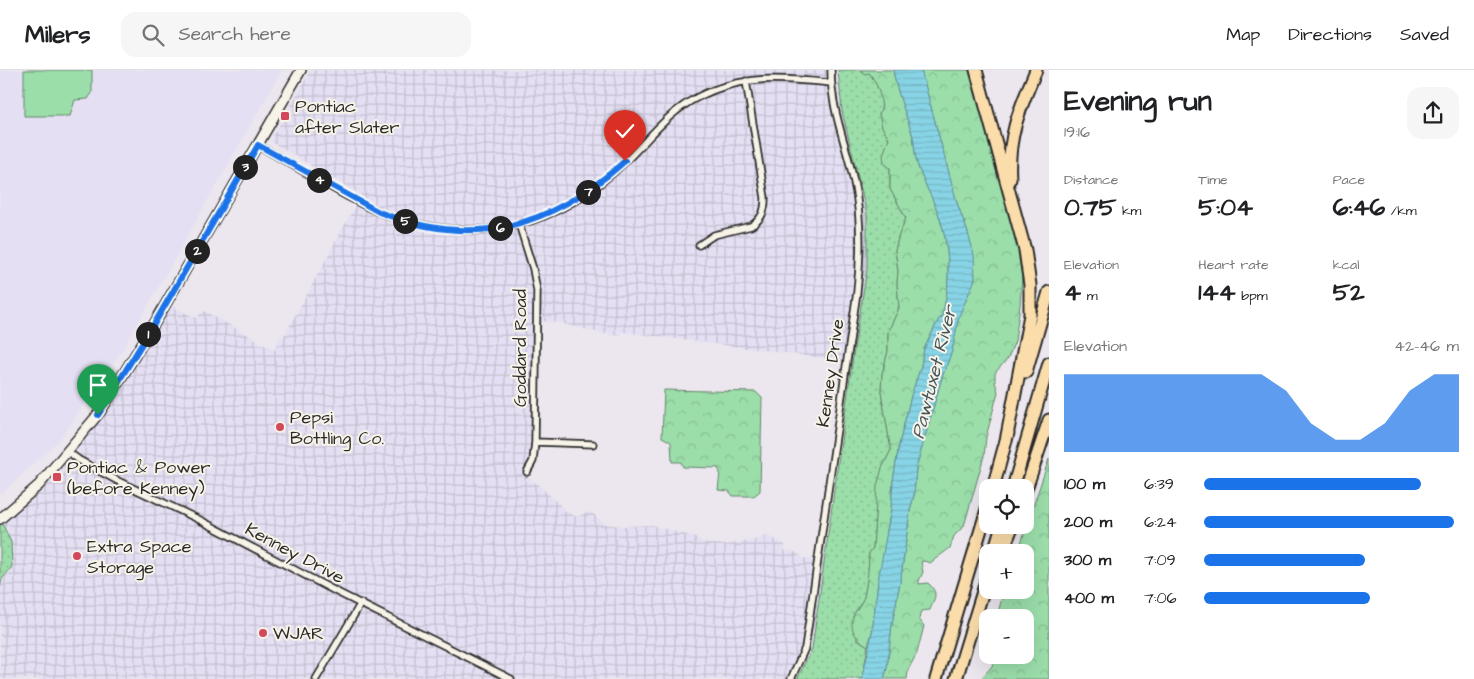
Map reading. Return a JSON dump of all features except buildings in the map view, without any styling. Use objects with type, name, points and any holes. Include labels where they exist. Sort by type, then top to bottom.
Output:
[{"type":"highway","points":[[976,70],[1029,270],[1030,308],[1006,440]]},
{"type":"highway","points":[[1020,233],[1010,180],[1010,147],[1018,112],[1036,70]]},
{"type":"highway","points":[[995,479],[1049,292]]},
{"type":"highway","points":[[1016,479],[1049,362]]},
{"type":"highway","points":[[1029,479],[1049,420]]},
{"type":"highway","points":[[936,679],[980,534]]},
{"type":"highway","points":[[956,679],[981,599]]},
{"type":"main road","points":[[2,517],[39,485],[91,423],[116,387],[301,70]]},
{"type":"street","name":"Kenney Drive","points":[[791,679],[805,648],[860,264],[858,204],[852,172],[836,117],[831,70]]},
{"type":"street","points":[[258,145],[361,203],[393,218],[433,228],[458,231],[491,229],[519,224],[555,211],[586,194],[625,161],[660,125],[696,98],[717,88],[746,81],[779,78],[831,83]]},
{"type":"street","points":[[699,245],[714,235],[751,226],[763,214],[765,198],[746,81]]},
{"type":"street","name":"Goddard Road","points":[[519,224],[533,269],[537,291],[538,314],[535,442],[532,461],[527,472]]},
{"type":"street","points":[[535,442],[593,444]]},
{"type":"street","name":"Kenney Drive","points":[[67,451],[103,473],[200,520],[511,679]]},
{"type":"street","points":[[316,679],[361,603]]},
{"type":"shaded area","points":[[0,70],[282,70],[125,346],[61,438],[0,495]]},
{"type":"shaded area","points":[[311,70],[838,70],[842,111],[867,214],[867,269],[852,362],[624,332],[618,333],[620,335],[599,333],[560,323],[539,321],[536,456],[533,468],[527,477],[541,487],[568,513],[575,516],[590,511],[605,524],[621,526],[652,525],[697,538],[704,543],[726,545],[759,539],[764,535],[785,545],[784,549],[786,552],[792,550],[804,558],[825,561],[812,649],[797,679],[0,679],[0,587],[2,579],[8,573],[7,531],[1,520],[85,433],[168,304],[196,318],[204,311],[275,350],[279,337],[284,336],[361,195],[270,141]]},
{"type":"green space","points":[[24,70],[92,70],[92,93],[88,99],[75,100],[70,116],[24,116]]},
{"type":"green space","points":[[838,70],[861,70],[864,73],[869,73],[878,87],[882,104],[879,113],[882,127],[889,138],[884,163],[890,168],[890,189],[906,218],[895,250],[898,271],[899,308],[888,332],[888,351],[882,374],[881,391],[891,450],[882,468],[876,505],[873,548],[869,553],[869,570],[864,598],[854,615],[857,639],[868,646],[862,679],[797,679],[812,649],[867,269],[867,214],[842,111]]},
{"type":"green space","points":[[861,70],[893,70],[913,136],[917,163],[942,225],[948,266],[945,306],[941,318],[924,349],[899,445],[885,550],[878,581],[872,633],[868,646],[854,633],[852,619],[864,597],[869,553],[873,548],[877,486],[882,468],[891,450],[881,391],[882,374],[888,351],[888,332],[899,308],[898,271],[895,250],[906,218],[890,189],[890,168],[884,163],[883,155],[889,138],[882,127],[879,113],[882,110],[881,100],[878,90],[875,81],[869,73],[864,74]]},
{"type":"green space","points":[[921,70],[971,70],[1017,245],[1022,277],[1015,341],[1008,358],[995,373],[998,392],[986,437],[984,456],[964,526],[954,536],[950,548],[930,563],[921,562],[923,572],[919,584],[928,583],[935,593],[930,610],[921,611],[919,619],[924,626],[917,653],[908,670],[907,679],[884,679],[914,495],[916,468],[942,377],[952,351],[959,316],[975,279],[968,233],[957,203]]},
{"type":"green space","points":[[664,390],[756,392],[762,398],[760,491],[754,496],[733,496],[729,491],[718,490],[720,472],[718,468],[683,467],[681,462],[672,462],[671,442],[662,437]]},
{"type":"green space","points":[[1049,459],[1049,679],[981,679],[993,664],[1034,664],[1034,609],[999,609],[1002,599],[1034,599],[1034,544],[1021,544],[1024,534],[1034,534],[1034,504]]},
{"type":"green space","points":[[0,519],[11,542],[12,567],[2,579],[0,587]]},
{"type":"water","name":"Pawtuxet River","points":[[893,70],[921,70],[957,203],[974,255],[975,279],[959,316],[952,351],[942,377],[916,468],[914,495],[884,679],[862,679],[872,633],[899,445],[924,349],[941,318],[945,306],[948,279],[947,252],[942,225],[917,163],[913,136]]},
{"type":"place","name":"Pontiac after Slater","points":[[285,116]]},
{"type":"place","name":"Pepsi Bottling Co.","points":[[280,427]]},
{"type":"place","name":"Pontiac & Power (before Kenney)","points":[[57,477]]},
{"type":"place","name":"Extra Space Storage","points":[[77,556]]},
{"type":"place","name":"WJAR","points":[[263,633]]},
{"type":"route","points":[[98,415],[153,326],[258,145],[379,212],[393,218],[433,228],[458,231],[491,229],[539,218],[586,194],[625,161]]}]
